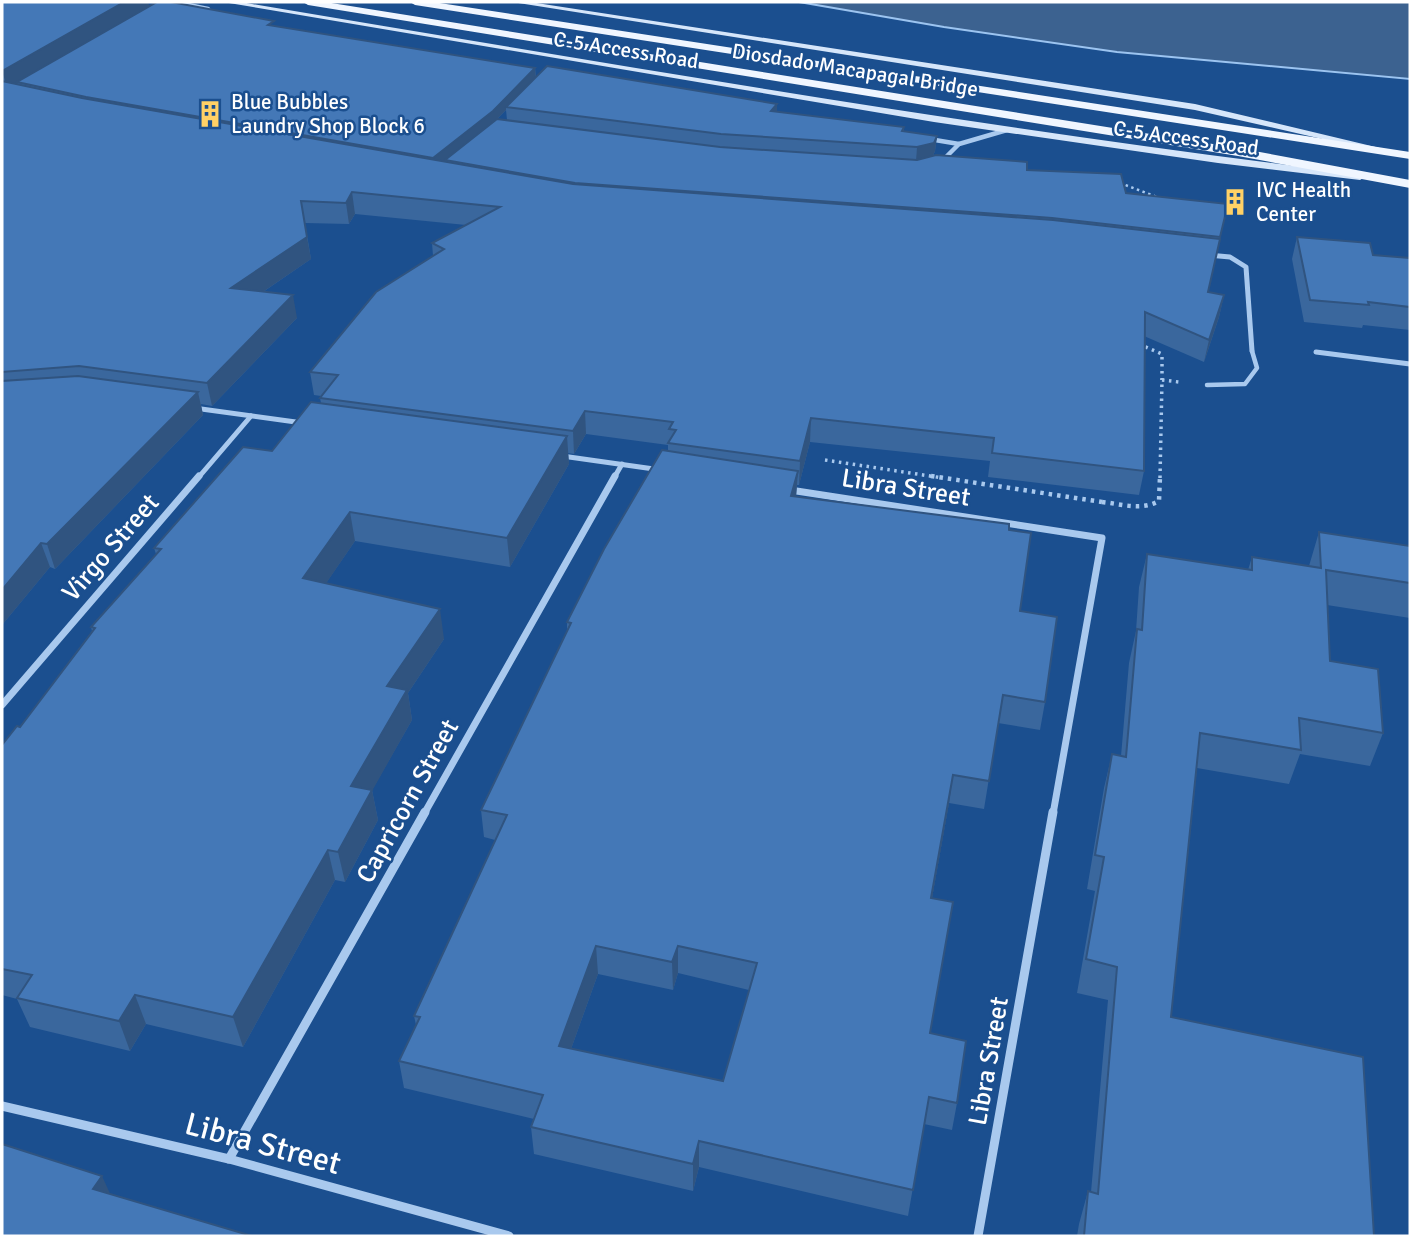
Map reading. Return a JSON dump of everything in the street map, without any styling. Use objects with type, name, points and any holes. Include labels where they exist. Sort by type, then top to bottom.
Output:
[{"type":"main road","name":"Diosdado Macapagal Bridge","points":[[308,2],[1238,152],[1410,184]]},
{"type":"main road","name":"Diosdado Macapagal Bridge","points":[[415,2],[1410,156]]},
{"type":"street","points":[[174,2],[214,10]]},
{"type":"street","name":"C-5 Access Road","points":[[227,2],[1185,158],[1395,181]]},
{"type":"street","name":"C-5 Access Road","points":[[516,2],[1195,107],[1394,153]]},
{"type":"street","points":[[918,137],[959,144],[1007,130]]},
{"type":"street","points":[[936,163],[946,160],[959,144]]},
{"type":"street","points":[[1204,254],[1230,257],[1247,267],[1252,351]]},
{"type":"street","points":[[1316,352],[1410,364]]},
{"type":"street","points":[[181,407],[317,424]]},
{"type":"street","name":"Virgo Street","points":[[2,705],[251,416]]},
{"type":"street","points":[[556,455],[663,470]]},
{"type":"street","name":"Capricorn Street","points":[[229,1159],[622,464]]},
{"type":"street","name":"Libra Street","points":[[786,489],[1102,538],[978,1236]]},
{"type":"street","name":"Libra Street","points":[[2,1106],[229,1159],[509,1236]]},
{"type":"lane","points":[[1207,385],[1245,384],[1257,368],[1252,351]]},
{"type":"path","points":[[1116,182],[1140,188],[1163,201]]},
{"type":"path","points":[[825,460],[1102,502],[1152,506],[1159,501],[1162,354],[1142,344],[1129,343]]},
{"type":"path","points":[[1162,380],[1207,385]]},
{"type":"path","points":[[1102,502],[1102,538]]},
{"type":"water","points":[[799,2],[1410,2],[1410,79],[1117,52],[944,27]]},
{"type":"building","points":[[2,2],[124,2],[2,71]]},
{"type":"building","points":[[157,2],[171,2],[274,21],[268,25],[535,68],[493,111],[433,158],[86,97],[17,82]]},
{"type":"building","points":[[547,66],[777,104],[771,111],[904,127],[902,131],[937,136],[934,143],[917,147],[721,134],[506,107]]},
{"type":"building","points":[[2,81],[82,98],[573,184],[1053,220],[1220,239],[1208,292],[1224,295],[1209,340],[1145,312],[1144,471],[992,453],[994,438],[811,418],[800,461],[668,443],[676,430],[669,429],[673,422],[585,411],[573,431],[320,398],[338,375],[310,372],[376,292],[444,249],[432,243],[500,207],[352,192],[346,203],[301,201],[307,237],[231,288],[293,295],[207,383],[79,366],[2,372]]},
{"type":"building","points":[[497,119],[720,147],[917,160],[936,155],[1027,162],[1027,170],[1121,174],[1126,193],[1228,204],[1220,237],[1052,218],[575,183],[445,160]]},
{"type":"building","points":[[1297,237],[1370,243],[1373,255],[1410,258],[1410,307],[1310,300]]},
{"type":"building","points":[[78,376],[198,392],[47,544],[41,543],[2,590],[2,381]]},
{"type":"building","points":[[311,402],[567,436],[507,538],[350,512],[303,578],[440,609],[387,686],[407,690],[351,786],[372,790],[338,852],[328,850],[233,1017],[135,995],[119,1021],[17,998],[32,975],[2,969],[2,745],[17,726],[20,727],[95,628],[91,627],[161,549],[154,548],[243,447],[272,451]]},
{"type":"building","points":[[662,450],[798,471],[791,496],[1009,524],[1009,530],[1031,533],[1020,611],[1057,617],[1045,702],[1003,695],[989,781],[953,775],[931,898],[953,902],[930,1033],[966,1041],[957,1103],[929,1097],[913,1190],[699,1141],[693,1164],[531,1127],[543,1095],[399,1061],[420,1017],[414,1016],[507,815],[481,810],[571,623],[567,622],[604,549]],"holes":[[[596,946],[672,962],[678,946],[757,963],[723,1081],[559,1046]]]},
{"type":"building","points":[[1319,532],[1410,546],[1410,583],[1326,570],[1330,661],[1378,669],[1383,733],[1299,718],[1301,750],[1200,733],[1171,1017],[1363,1057],[1374,1236],[1084,1236],[1088,1191],[1098,1194],[1117,967],[1086,959],[1104,857],[1095,855],[1112,754],[1126,757],[1137,629],[1142,630],[1147,554],[1252,570],[1252,557],[1321,568]]},
{"type":"building","points":[[2,1144],[102,1176],[93,1189],[252,1236],[2,1236]]},
{"type":"place","name":"Blue Bubbles Laundry Shop Block 6","points":[[210,114]]},
{"type":"place","name":"IVC Health Center","points":[[1235,202]]}]
